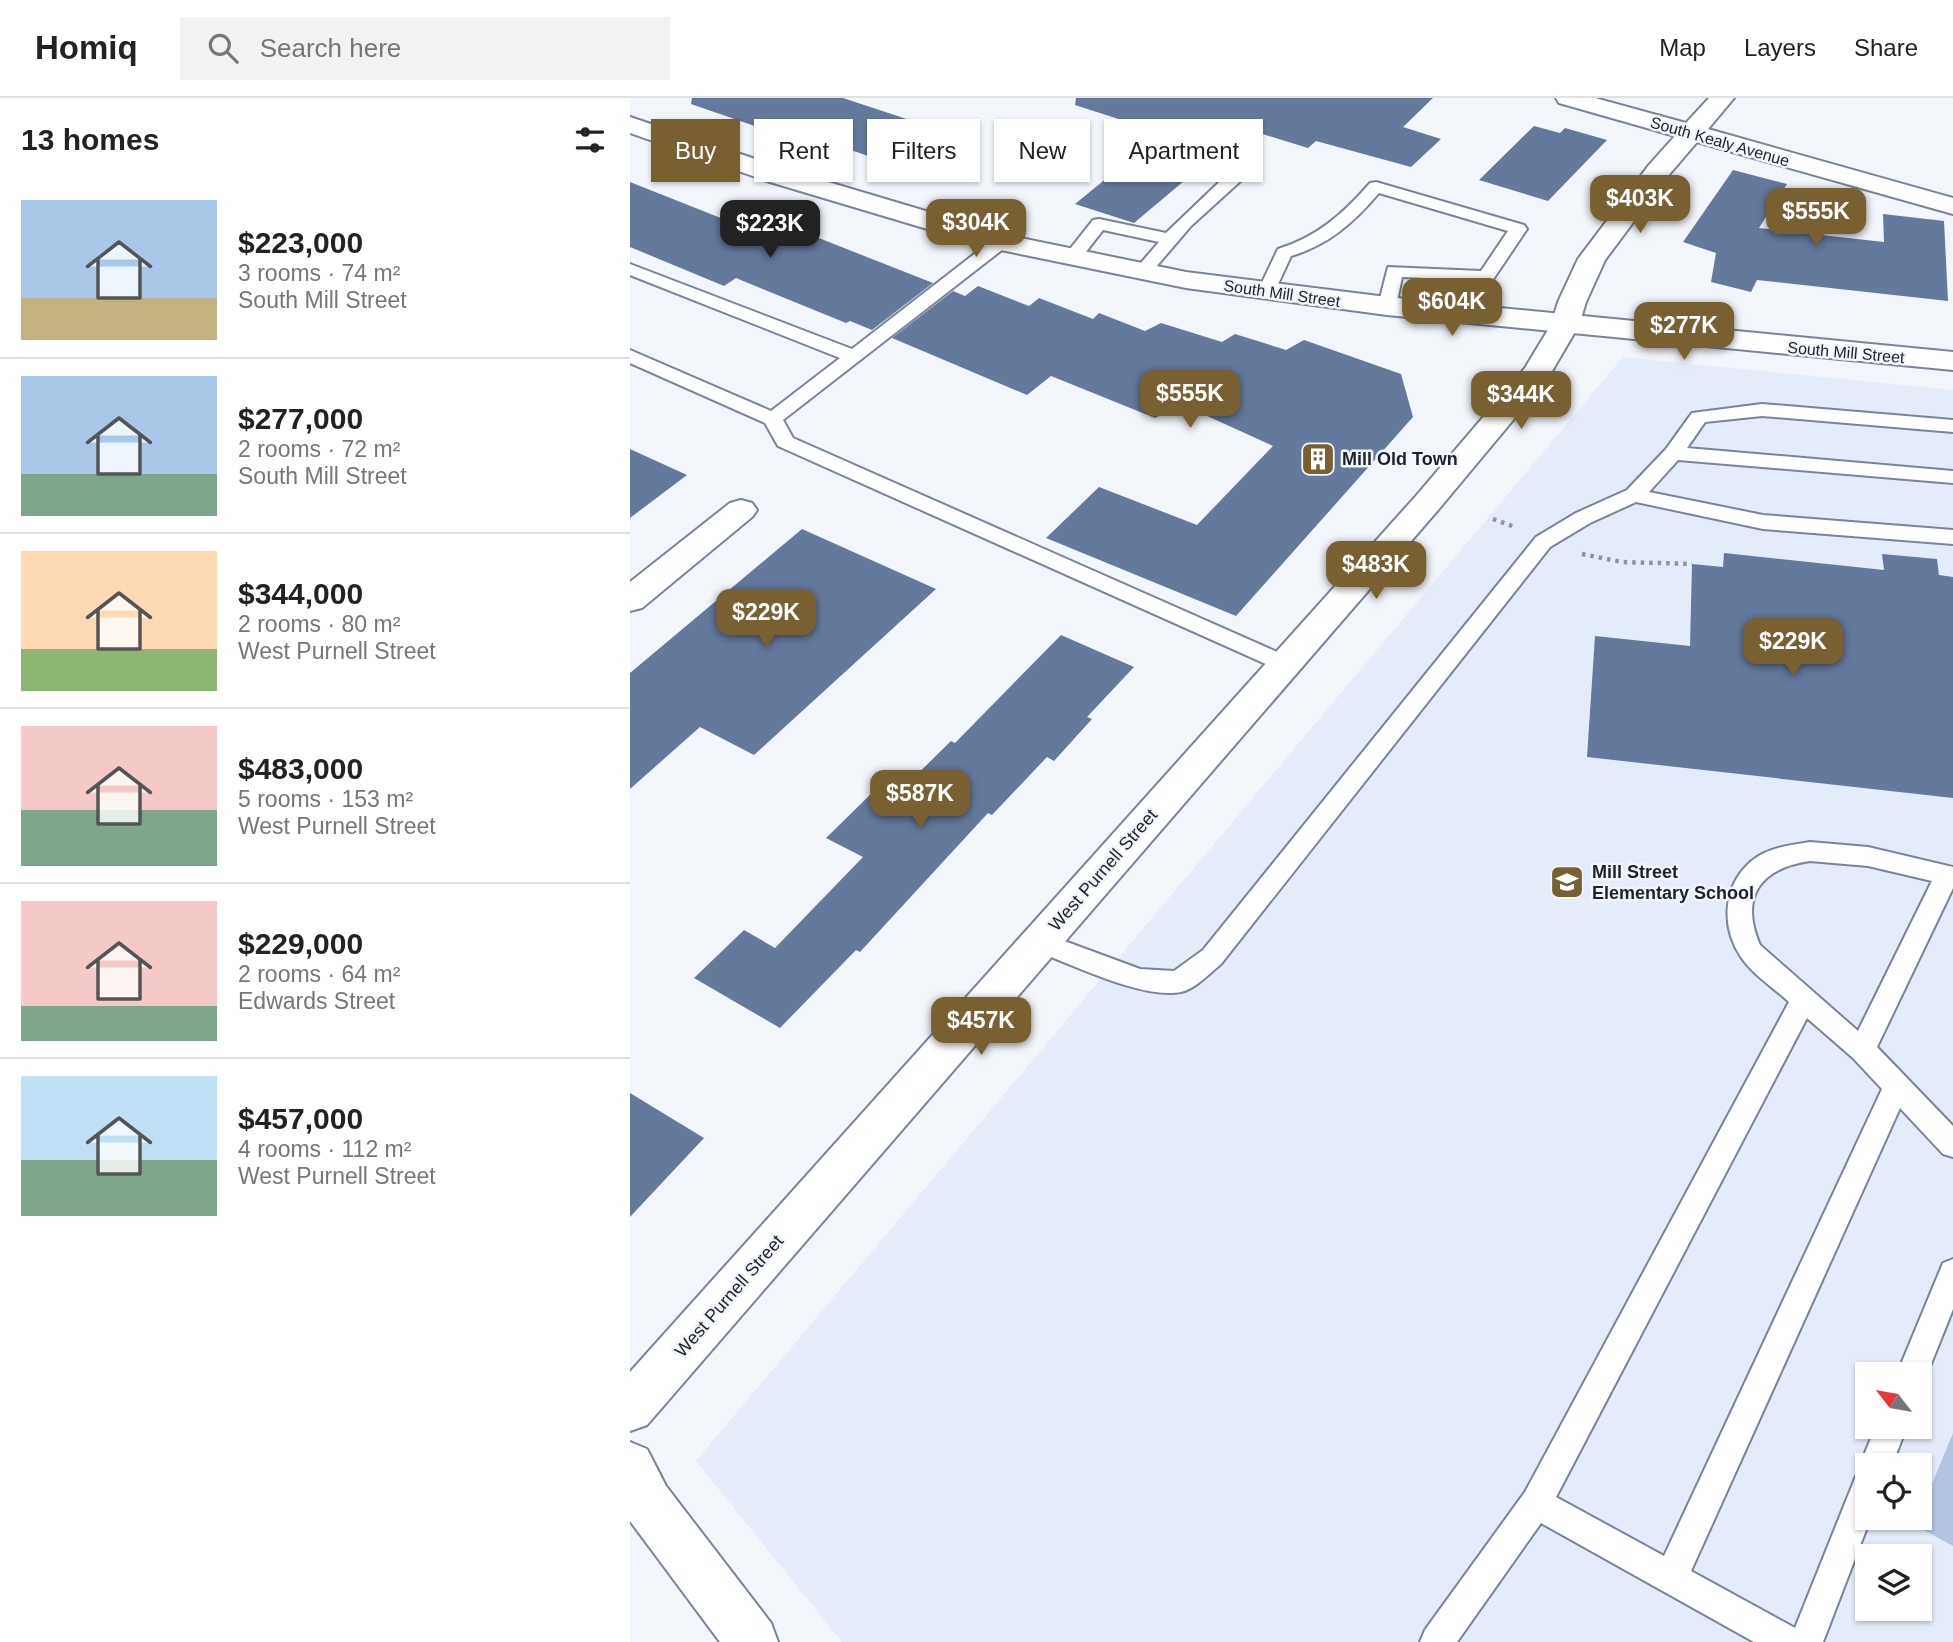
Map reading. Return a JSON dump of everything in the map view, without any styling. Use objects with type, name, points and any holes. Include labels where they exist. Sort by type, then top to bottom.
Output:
[{"type":"street","name":"South Kealy Avenue","points":[[1568,98],[1953,206]]},
{"type":"street","name":"West Purnell Street","points":[[630,1408],[1285,664],[1538,372],[1565,325],[1572,302],[1592,258],[1658,171],[1722,98]]},
{"type":"street","name":"South Mill Street","points":[[630,125],[779,176],[1001,242],[1143,271],[1387,306],[1953,361]]},
{"type":"street","points":[[630,600],[741,510]]},
{"type":"street","points":[[630,1466],[648,1504],[752,1642]]},
{"type":"lane","points":[[1143,271],[1169,239],[1230,182]]},
{"type":"lane","points":[[1267,290],[1284,253],[1308,247],[1349,218],[1376,187],[1518,229],[1486,277],[1394,271],[1387,306]]},
{"type":"lane","points":[[1072,258],[1099,224],[1169,239]]},
{"type":"lane","points":[[773,419],[1001,242]]},
{"type":"lane","points":[[630,269],[853,356]]},
{"type":"lane","points":[[630,356],[773,419],[785,442],[1285,664]]},
{"type":"lane","points":[[1040,942],[1139,979],[1179,982],[1212,957],[1543,542],[1583,518],[1634,495],[1673,453],[1699,417],[1749,411],[1953,426]]},
{"type":"lane","points":[[1673,453],[1953,477]]},
{"type":"lane","points":[[1634,495],[1763,522],[1953,537]]},
{"type":"lane","points":[[1862,1050],[1950,877],[1824,850],[1802,850],[1782,855],[1764,864],[1750,877],[1741,893],[1738,912],[1741,932],[1751,952],[1862,1050],[1953,1145]]},
{"type":"lane","points":[[1437,1642],[1535,1503],[1804,999]]},
{"type":"lane","points":[[1671,1578],[1897,1086]]},
{"type":"lane","points":[[1917,1362],[1953,1272]]},
{"type":"lane","points":[[1535,1503],[1787,1642]]},
{"type":"lane","points":[[1806,1642],[1855,1517]]},
{"type":"shaded area","name":"Mill Street Elementary School","points":[[1623,357],[1953,390],[1953,1642],[842,1642],[696,1461]]},
{"type":"shaded area","points":[[1953,1433],[1953,1546],[1924,1530],[1932,1530],[1932,1484]]},
{"type":"building","points":[[692,98],[843,98],[907,119],[867,119],[867,156],[853,151],[853,119],[754,119],[754,126],[691,104]]},
{"type":"building","points":[[1076,98],[1433,98],[1403,127],[1441,139],[1411,167],[1316,141],[1308,148],[1263,134],[1263,119],[1118,119],[1075,105]]},
{"type":"building","points":[[1534,126],[1560,133],[1565,128],[1607,140],[1548,201],[1479,180]]},
{"type":"building","points":[[1733,170],[1787,184],[1759,228],[1884,242],[1883,214],[1944,221],[1948,301],[1757,280],[1751,292],[1711,282],[1716,253],[1683,242]]},
{"type":"building","points":[[1104,180],[1183,182],[1134,223],[1075,204]]},
{"type":"building","points":[[630,182],[756,232],[773,220],[933,283],[872,330],[850,321],[846,323],[736,278],[724,286],[630,247]]},
{"type":"building","name":"Mill Old Town","points":[[978,286],[1029,306],[1039,298],[1093,319],[1099,313],[1145,331],[1161,323],[1222,342],[1235,334],[1286,350],[1304,340],[1401,374],[1413,417],[1236,616],[1046,538],[1099,487],[1197,525],[1273,446],[1183,405],[1155,418],[1051,376],[1027,395],[892,338],[953,291],[965,296]]},
{"type":"building","points":[[630,449],[687,475],[630,518]]},
{"type":"building","points":[[802,529],[936,589],[754,755],[700,727],[630,789],[630,673]]},
{"type":"building","points":[[1724,553],[1884,570],[1882,554],[1937,559],[1939,575],[1953,577],[1953,798],[1587,757],[1595,636],[1690,646],[1692,564],[1723,567]]},
{"type":"building","points":[[1061,635],[1134,667],[1087,717],[1092,719],[1054,761],[1047,757],[992,815],[988,813],[860,952],[856,950],[780,1028],[694,978],[744,930],[775,948],[863,857],[826,838],[875,790],[892,799],[951,741],[955,743]]},
{"type":"building","points":[[630,1093],[704,1138],[630,1217]]},
{"type":"place","name":"Mill Old Town","points":[[1318,459]]},
{"type":"place","name":"Mill Street Elementary School","points":[[1567,882]]}]
